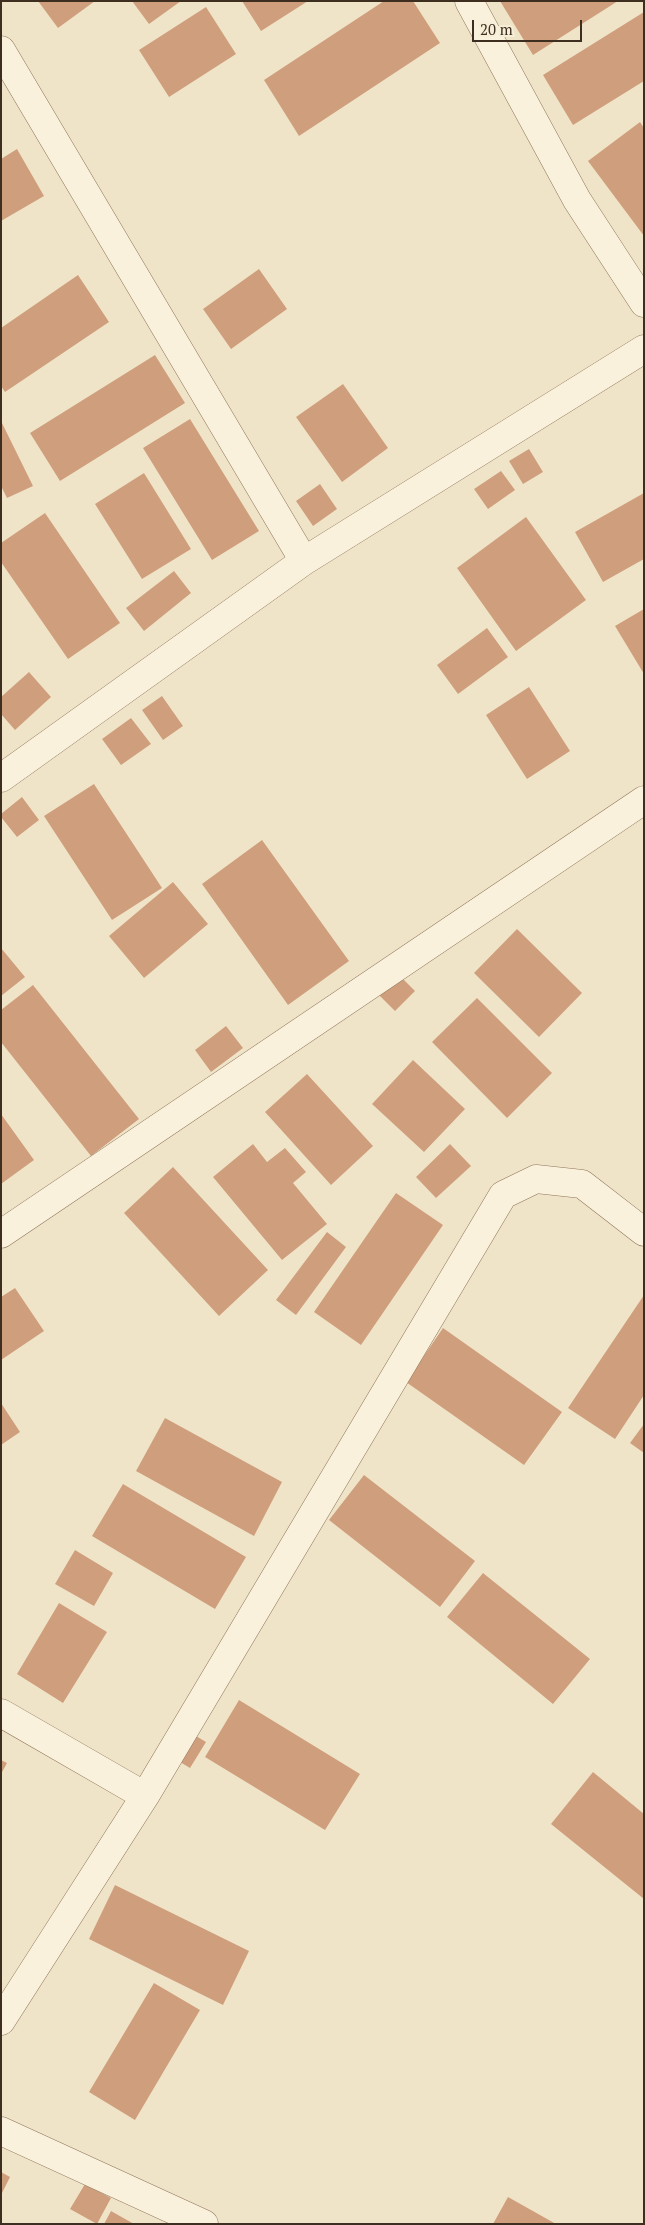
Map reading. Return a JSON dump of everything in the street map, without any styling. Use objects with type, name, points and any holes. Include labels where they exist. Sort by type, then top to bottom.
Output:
[{"type":"street","points":[[469,1],[577,200],[644,304]]},
{"type":"street","points":[[1,50],[304,561]]},
{"type":"street","points":[[6,765],[304,561],[644,349]]},
{"type":"street","points":[[1,1234],[644,800]]},
{"type":"street","points":[[1,2021],[145,1796],[503,1195],[536,1179],[582,1184],[644,1232]]},
{"type":"street","points":[[1,1713],[145,1796]]},
{"type":"street","points":[[1,2130],[204,2224]]},
{"type":"building","points":[[38,1],[95,1],[58,28]]},
{"type":"building","points":[[132,1],[181,1],[149,24]]},
{"type":"building","points":[[242,1],[308,1],[261,31]]},
{"type":"building","points":[[384,1],[413,1],[440,43],[299,136],[264,80]]},
{"type":"building","points":[[500,1],[618,1],[533,55]]},
{"type":"building","points":[[206,7],[236,54],[169,97],[139,50]]},
{"type":"building","points":[[644,12],[644,81],[573,125],[543,75]]},
{"type":"building","points":[[640,122],[644,128],[644,236],[588,161]]},
{"type":"building","points":[[17,149],[44,196],[1,221],[1,159]]},
{"type":"building","points":[[259,269],[287,309],[231,349],[203,309]]},
{"type":"building","points":[[78,275],[109,322],[5,392],[1,386],[1,328]]},
{"type":"building","points":[[155,355],[185,403],[60,481],[30,433]]},
{"type":"building","points":[[343,384],[388,448],[342,482],[296,417]]},
{"type":"building","points":[[190,419],[259,531],[212,560],[143,448]]},
{"type":"building","points":[[1,421],[33,486],[7,498],[1,486]]},
{"type":"building","points":[[529,449],[543,472],[523,484],[509,461]]},
{"type":"building","points":[[501,471],[515,490],[488,509],[474,489]]},
{"type":"building","points":[[144,473],[191,549],[142,579],[95,504]]},
{"type":"building","points":[[320,484],[337,509],[313,526],[296,501]]},
{"type":"building","points":[[644,493],[644,559],[603,582],[575,532]]},
{"type":"building","points":[[45,513],[120,623],[68,659],[1,562],[1,543]]},
{"type":"building","points":[[526,517],[586,600],[516,651],[457,568]]},
{"type":"building","points":[[174,571],[191,593],[144,631],[126,608]]},
{"type":"building","points":[[644,609],[644,674],[615,626]]},
{"type":"building","points":[[487,628],[508,657],[458,694],[437,665]]},
{"type":"building","points":[[29,672],[51,697],[15,730],[1,714],[1,697]]},
{"type":"building","points":[[529,687],[570,751],[527,779],[486,715]]},
{"type":"building","points":[[162,696],[183,726],[163,740],[142,710]]},
{"type":"building","points":[[131,718],[151,744],[121,765],[102,739]]},
{"type":"building","points":[[94,784],[162,888],[112,920],[44,816]]},
{"type":"building","points":[[22,797],[39,820],[17,837],[1,817],[1,814]]},
{"type":"building","points":[[262,840],[349,961],[288,1005],[202,884]]},
{"type":"building","points":[[173,882],[208,924],[144,978],[109,936]]},
{"type":"building","points":[[517,929],[582,993],[539,1037],[474,973]]},
{"type":"building","points":[[1,948],[25,977],[1,996]]},
{"type":"building","points":[[399,975],[415,991],[395,1011],[379,995]]},
{"type":"building","points":[[33,985],[139,1119],[91,1156],[1,1042],[1,1010]]},
{"type":"building","points":[[477,998],[552,1073],[507,1118],[432,1042]]},
{"type":"building","points":[[226,1026],[243,1048],[211,1072],[195,1050]]},
{"type":"building","points":[[413,1060],[465,1109],[424,1152],[372,1104]]},
{"type":"building","points":[[307,1074],[373,1146],[331,1185],[265,1112]]},
{"type":"building","points":[[1,1114],[34,1160],[1,1184]]},
{"type":"building","points":[[253,1144],[267,1162],[285,1148],[306,1172],[293,1183],[327,1224],[282,1260],[213,1177]]},
{"type":"building","points":[[450,1144],[471,1166],[436,1198],[416,1177]]},
{"type":"building","points":[[173,1167],[268,1270],[219,1316],[124,1213]]},
{"type":"building","points":[[396,1193],[443,1225],[361,1345],[314,1312]]},
{"type":"building","points":[[327,1232],[346,1247],[296,1315],[276,1300]]},
{"type":"building","points":[[15,1288],[44,1331],[1,1360],[1,1297]]},
{"type":"building","points":[[644,1295],[644,1395],[615,1439],[568,1408]]},
{"type":"building","points":[[443,1328],[562,1412],[524,1465],[406,1382]]},
{"type":"building","points":[[1,1403],[20,1432],[1,1445]]},
{"type":"building","points":[[165,1418],[282,1482],[254,1536],[136,1471]]},
{"type":"building","points":[[644,1424],[644,1453],[630,1443]]},
{"type":"building","points":[[364,1475],[475,1561],[440,1607],[329,1520]]},
{"type":"building","points":[[123,1484],[246,1557],[215,1609],[92,1536]]},
{"type":"building","points":[[75,1550],[113,1573],[94,1606],[55,1584]]},
{"type":"building","points":[[483,1573],[590,1659],[553,1704],[447,1617]]},
{"type":"building","points":[[59,1603],[107,1632],[63,1703],[17,1674]]},
{"type":"building","points":[[239,1700],[360,1774],[325,1830],[205,1757]]},
{"type":"building","points":[[191,1733],[206,1742],[190,1768],[175,1759]]},
{"type":"building","points":[[1,1760],[7,1763],[1,1774]]},
{"type":"building","points":[[593,1772],[644,1814],[644,1899],[551,1824]]},
{"type":"building","points":[[115,1885],[249,1951],[223,2005],[89,1939]]},
{"type":"building","points":[[154,1983],[200,2010],[135,2120],[89,2092]]},
{"type":"building","points":[[1,2172],[10,2177],[1,2195]]},
{"type":"building","points":[[85,2184],[111,2198],[97,2224],[70,2209]]},
{"type":"building","points":[[508,2197],[556,2224],[493,2224]]},
{"type":"building","points":[[111,2211],[134,2224],[104,2224]]}]
